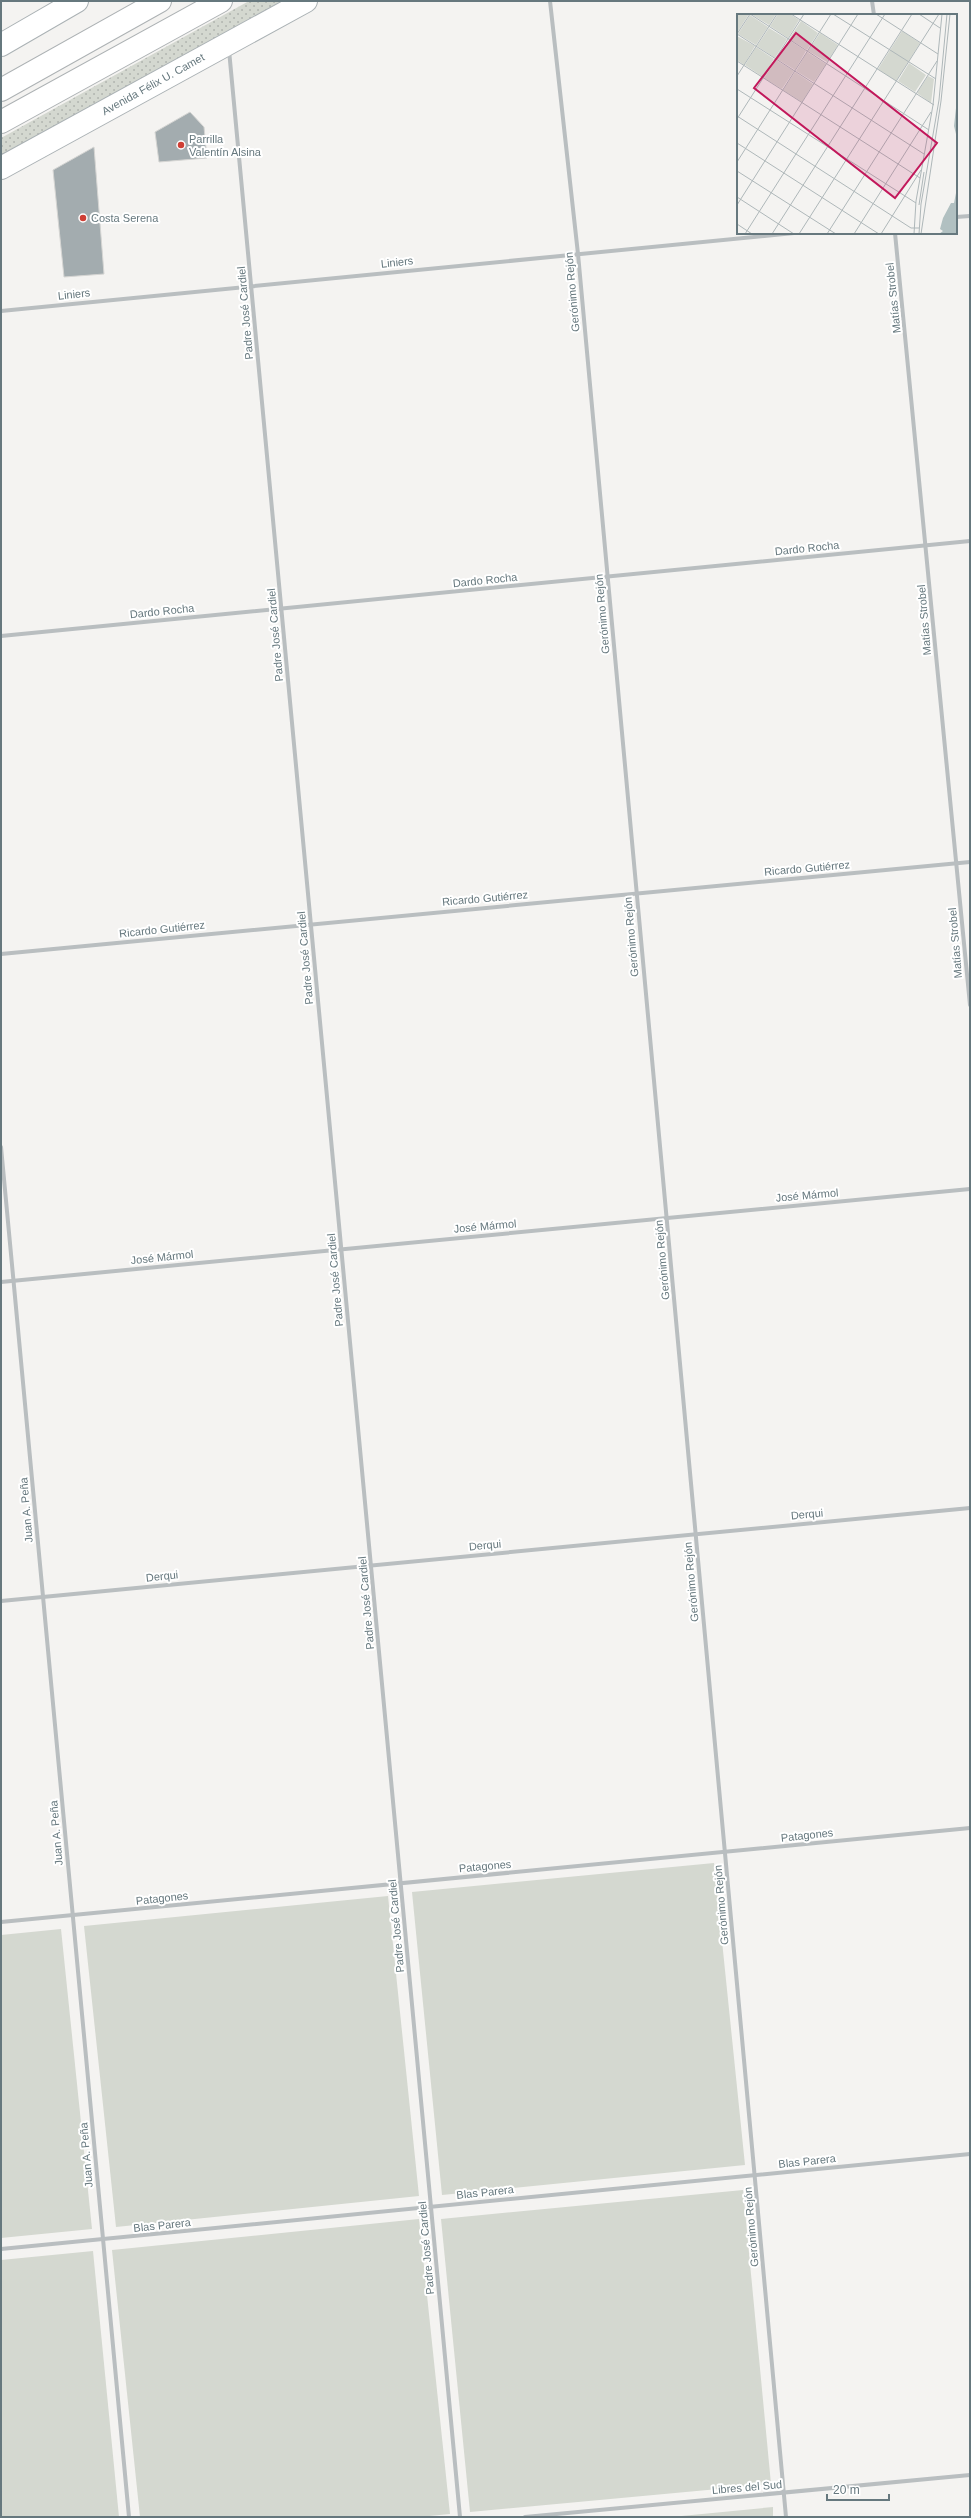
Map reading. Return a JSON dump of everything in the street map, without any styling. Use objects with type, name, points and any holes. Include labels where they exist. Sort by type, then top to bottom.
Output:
[{"type":"main road","points":[[1,45],[77,1]]},
{"type":"main road","points":[[1,90],[160,1]]},
{"type":"main road","points":[[1,122],[221,1]]},
{"type":"main road","name":"Avenida Félix U. Camet","points":[[1,168],[228,42],[306,1]]},
{"type":"street","name":"Gerónimo Rejón","points":[[550,1],[578,254],[786,2517]]},
{"type":"street","points":[[872,1],[874,14]]},
{"type":"street","name":"Padre José Cardiel","points":[[228,42],[460,2517]]},
{"type":"street","points":[[957,217],[970,216]]},
{"type":"street","name":"Liniers","points":[[1,311],[251,285],[784,234]]},
{"type":"street","name":"Matías Strobel","points":[[895,234],[970,1005]]},
{"type":"street","name":"Dardo Rocha","points":[[1,636],[970,542]]},
{"type":"street","name":"Ricardo Gutiérrez","points":[[1,954],[970,862]]},
{"type":"street","name":"Juan A. Peña","points":[[1,1147],[129,2517]]},
{"type":"street","name":"José Mármol","points":[[1,1282],[970,1189]]},
{"type":"street","name":"Derqui","points":[[1,1600],[970,1508]]},
{"type":"street","name":"Patagones","points":[[1,1922],[970,1828]]},
{"type":"street","name":"Blas Parera","points":[[1,2249],[970,2154]]},
{"type":"street","name":"Libres del Sud","points":[[525,2517],[970,2475]]},
{"type":"shaded area","points":[[249,1],[282,1],[1,156],[1,138]]},
{"type":"shaded area","points":[[714,1863],[745,2165],[442,2195],[412,1892]]},
{"type":"shaded area","points":[[388,1896],[419,2196],[116,2227],[84,1926]]},
{"type":"shaded area","points":[[61,1929],[92,2229],[1,2238],[1,1935]]},
{"type":"shaded area","points":[[743,2190],[771,2484],[470,2512],[441,2219]]},
{"type":"shaded area","points":[[419,2219],[450,2514],[419,2517],[140,2517],[112,2250]]},
{"type":"shaded area","points":[[93,2251],[119,2517],[1,2517],[1,2260]]},
{"type":"shaded area","points":[[773,2507],[773,2517],[671,2517]]},
{"type":"building","name":"Parrilla Valentín Alsina","points":[[190,112],[204,127],[207,158],[159,162],[155,132]]},
{"type":"building","points":[[94,147],[104,274],[64,277],[53,170]]},
{"type":"place","name":"Parrilla Valentín Alsina","points":[[181,145]]},
{"type":"place","name":"Costa Serena","points":[[83,218]]}]
